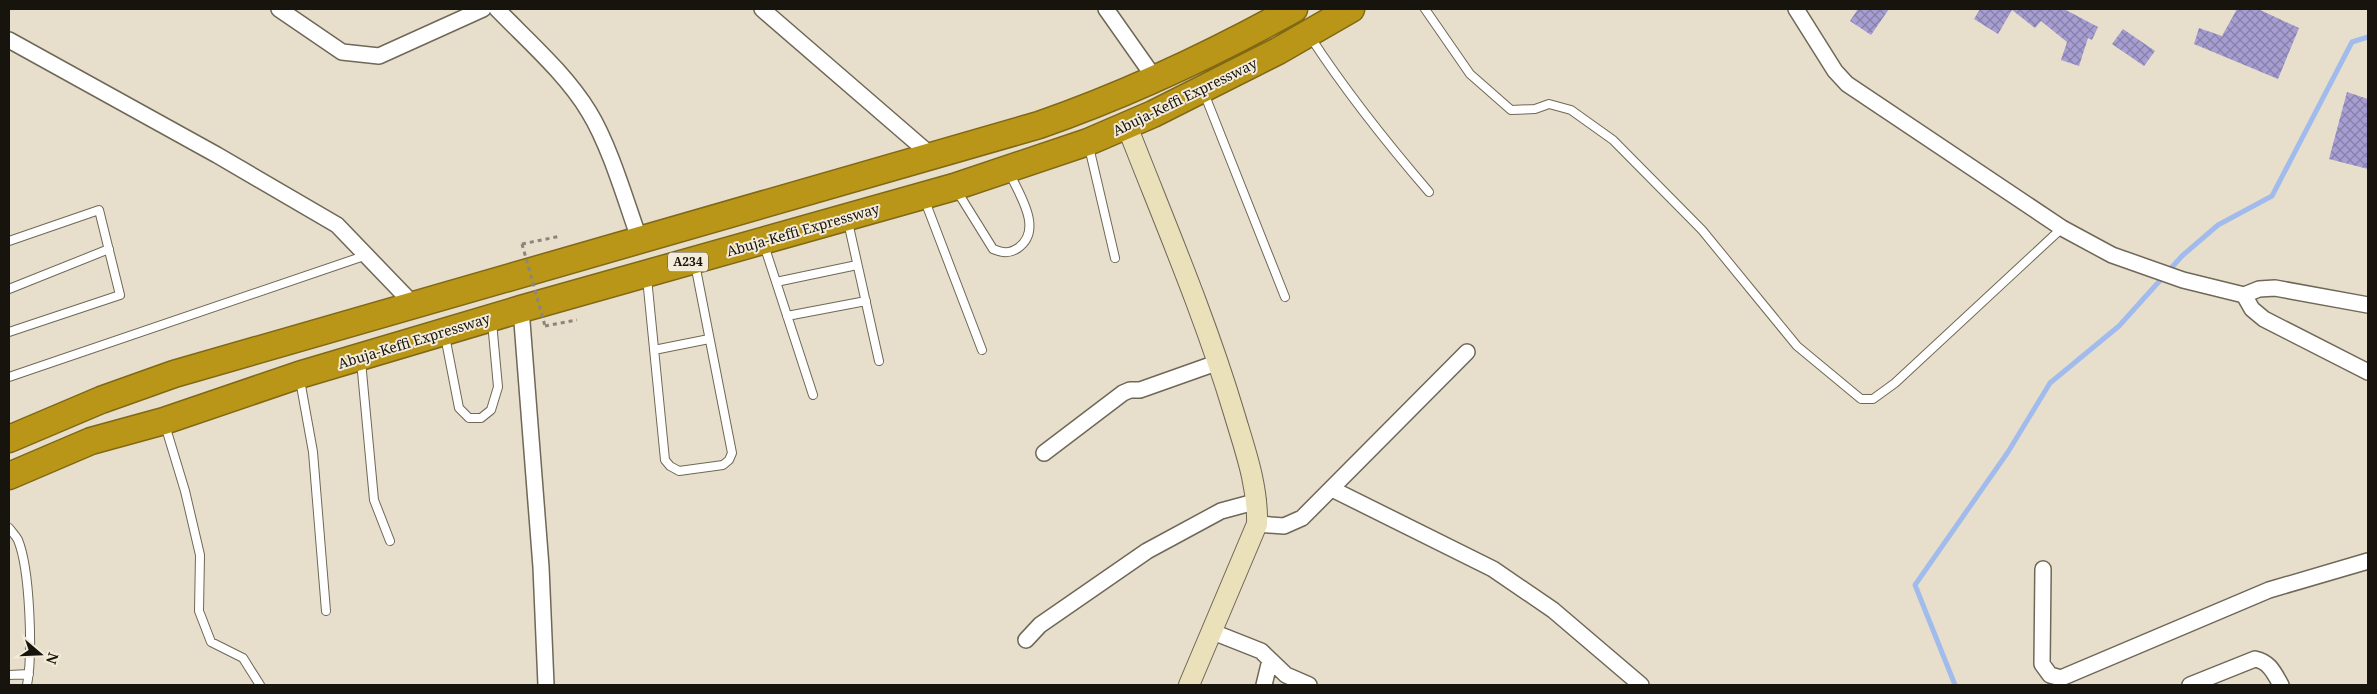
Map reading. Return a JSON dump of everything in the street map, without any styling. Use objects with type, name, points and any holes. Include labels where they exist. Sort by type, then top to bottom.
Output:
[{"type":"highway","name":"Abuja-Keffi Expressway","points":[[9,439],[101,400],[174,374],[1039,125],[1104,102],[1156,80],[1237,41],[1294,9]]},
{"type":"highway","name":"Abuja-Keffi Expressway","points":[[9,476],[91,441],[164,421],[299,375],[521,309],[954,188],[1088,142],[1127,126],[1202,89],[1308,34],[1351,9]]},
{"type":"street","points":[[279,9],[342,52],[379,56],[483,9]]},
{"type":"street","points":[[497,9],[563,79],[589,112],[600,132],[640,241]]},
{"type":"street","points":[[762,9],[932,156]]},
{"type":"street","points":[[1106,9],[1156,80]]},
{"type":"street","points":[[1796,9],[1835,71],[1847,84],[2062,228],[2112,255],[2183,280],[2244,295],[2259,288],[2275,288],[2368,305]]},
{"type":"street","points":[[9,40],[217,155],[338,225],[414,305]]},
{"type":"street","points":[[1127,126],[1218,362],[1251,470],[1258,501],[1257,524],[1189,685]]},
{"type":"street","points":[[2244,295],[2252,309],[2264,320],[2368,372]]},
{"type":"street","points":[[521,309],[541,567],[546,685]]},
{"type":"street","points":[[1257,524],[1284,526],[1302,518],[1467,352]]},
{"type":"street","points":[[1044,452],[1123,393],[1130,390],[1140,390],[1218,362]]},
{"type":"street","points":[[1332,489],[1493,569],[1553,610],[1625,680],[1641,685]]},
{"type":"street","points":[[1026,640],[1040,625],[1147,552],[1221,511],[1258,501]]},
{"type":"street","points":[[2043,569],[2042,664],[2050,675],[2061,678],[2269,590],[2368,561]]},
{"type":"street","points":[[1213,632],[1261,651],[1286,674],[1309,685]]},
{"type":"street","points":[[2190,685],[2255,659],[2263,661],[2271,668],[2281,685]]},
{"type":"street","points":[[1264,685],[1270,660]]},
{"type":"lane","points":[[1425,9],[1470,74],[1511,110],[1535,109],[1549,104],[1571,110],[1613,140],[1702,230],[1797,346],[1861,399],[1873,399],[1895,383],[2062,228]]},
{"type":"lane","points":[[1308,34],[1348,94],[1429,192]]},
{"type":"lane","points":[[1202,89],[1285,297]]},
{"type":"lane","points":[[1088,142],[1115,258]]},
{"type":"lane","points":[[954,188],[993,250],[1003,253],[1013,251],[1026,242],[1031,230],[1030,220],[1008,169]]},
{"type":"lane","points":[[923,196],[982,350]]},
{"type":"lane","points":[[9,241],[98,210],[120,295],[9,332]]},
{"type":"lane","points":[[846,218],[879,360]]},
{"type":"lane","points":[[762,241],[813,395]]},
{"type":"lane","points":[[9,289],[109,249]]},
{"type":"lane","points":[[9,377],[367,256]]},
{"type":"lane","points":[[647,274],[665,460],[670,466],[679,471],[723,465],[729,460],[732,452],[694,260]]},
{"type":"lane","points":[[776,282],[857,264]]},
{"type":"lane","points":[[787,316],[866,301]]},
{"type":"lane","points":[[444,332],[460,408],[469,418],[481,418],[491,410],[498,388],[491,318]]},
{"type":"lane","points":[[654,350],[709,339]]},
{"type":"lane","points":[[361,357],[374,500],[390,541]]},
{"type":"lane","points":[[299,375],[313,452],[326,611]]},
{"type":"lane","points":[[164,421],[185,491],[200,555],[199,611],[211,642],[242,658],[260,685]]},
{"type":"lane","points":[[9,528],[18,540],[26,574],[31,663],[27,685]]},
{"type":"lane","points":[[9,675],[29,674]]},
{"type":"path","points":[[561,236],[522,244],[545,326],[577,320]]},
{"type":"building","points":[[1858,9],[1889,9],[1871,35],[1850,21]]},
{"type":"building","points":[[1980,9],[2064,9],[2098,27],[2092,40],[2088,38],[2079,66],[2061,60],[2067,42],[2041,21],[2035,28],[2012,10],[1998,34],[1974,19]]},
{"type":"building","points":[[2237,9],[2258,9],[2299,28],[2278,79],[2194,44],[2199,28],[2222,36]]},
{"type":"building","points":[[2123,29],[2155,51],[2144,66],[2112,44]]},
{"type":"building","points":[[2347,92],[2368,99],[2368,169],[2329,159]]},
{"type":"waterway","points":[[1955,685],[1915,585],[2008,452],[2050,383],[2119,326],[2182,256],[2218,225],[2272,196],[2352,42],[2368,37]]}]
